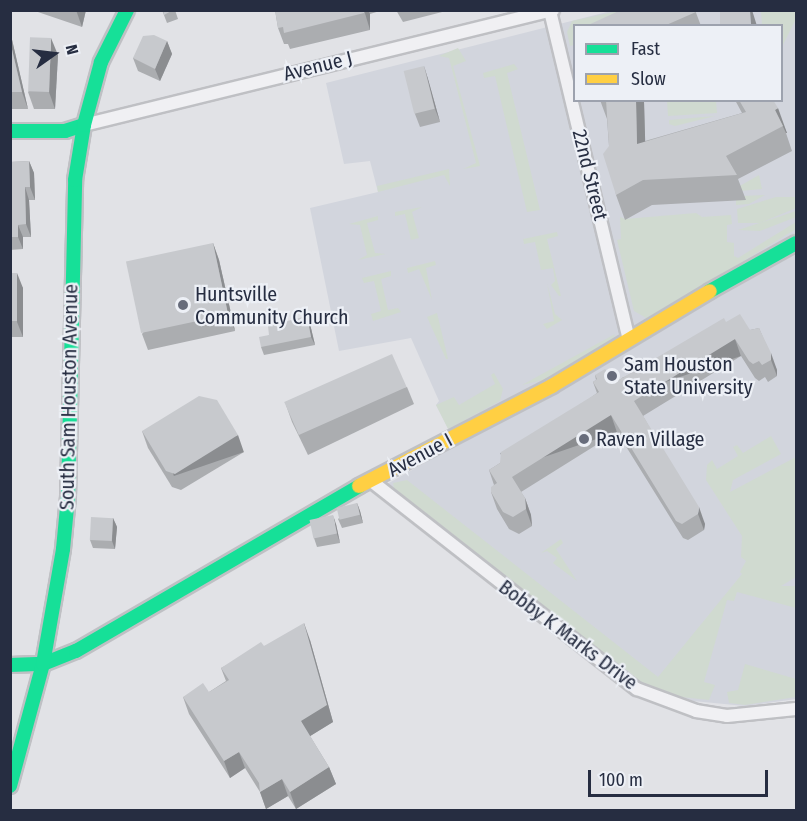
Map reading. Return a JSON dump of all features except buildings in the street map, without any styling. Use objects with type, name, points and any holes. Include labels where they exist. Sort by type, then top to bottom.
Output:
[{"type":"street","name":"South Sam Houston Avenue","points":[[10,786],[43,664],[55,604],[68,497],[72,233],[84,125],[101,62],[127,10]]},
{"type":"street","name":"Avenue J","points":[[84,125],[551,11]]},
{"type":"street","name":"22nd Street","points":[[551,11],[629,339]]},
{"type":"street","points":[[10,131],[65,130],[84,125]]},
{"type":"street","name":"Avenue I","points":[[10,665],[43,664],[76,651],[370,480],[552,386],[796,243]]},
{"type":"street","name":"Bobby K Marks Drive","points":[[370,480],[637,689],[696,711],[727,716],[796,710]]},
{"type":"shaded area","name":"Sam Houston State University","points":[[611,11],[796,11],[796,699],[745,706],[693,701],[644,681],[387,484],[457,445],[436,405],[439,401],[411,338],[339,351],[310,208],[378,192],[370,161],[344,164],[326,83]]},
{"type":"shaded area","points":[[618,11],[696,11],[696,16],[657,24],[573,24],[573,45],[570,46],[567,32],[572,21]]},
{"type":"shaded area","points":[[761,11],[796,11],[796,19],[783,45],[783,24],[762,24]]},
{"type":"shaded area","points":[[458,48],[466,61],[453,66],[480,166],[463,169],[476,163],[449,58],[439,56]]},
{"type":"shaded area","points":[[514,64],[518,69],[507,73],[540,210],[527,212],[495,76],[484,78],[483,73]]},
{"type":"shaded area","points":[[667,102],[716,102],[717,113],[668,116]]},
{"type":"shaded area","points":[[715,116],[675,126],[669,124],[669,120]]},
{"type":"shaded area","points":[[449,169],[450,186],[444,175],[378,192],[377,186]]},
{"type":"shaded area","points":[[759,175],[762,189],[740,191],[738,187]]},
{"type":"shaded area","points":[[765,195],[749,204],[736,205],[736,200],[745,200],[743,196]]},
{"type":"shaded area","points":[[776,197],[796,197],[796,208],[760,223],[738,223],[737,209]]},
{"type":"shaded area","points":[[422,207],[412,212],[419,238],[411,240],[405,214],[395,216],[395,212]]},
{"type":"shaded area","points":[[796,211],[796,217],[760,231],[738,230]]},
{"type":"shaded area","points":[[696,213],[702,217],[731,215],[732,224],[727,225],[727,242],[734,243],[734,256],[738,258],[796,222],[796,229],[648,319],[634,311],[617,240],[621,239],[620,217],[625,219]]},
{"type":"shaded area","points":[[378,216],[378,220],[367,223],[375,253],[386,254],[358,260],[367,255],[360,225],[349,224]]},
{"type":"shaded area","points":[[557,232],[558,236],[547,239],[561,296],[551,285],[555,281],[553,268],[541,270],[535,242],[524,244],[523,239]]},
{"type":"shaded area","points":[[435,261],[436,265],[426,268],[432,300],[419,269],[408,273],[407,268]]},
{"type":"shaded area","points":[[391,271],[391,276],[381,279],[388,310],[398,308],[401,312],[373,321],[371,314],[381,311],[374,281],[364,283],[362,278]]},
{"type":"shaded area","points":[[547,283],[555,314],[562,320],[547,329],[543,324],[554,321]]},
{"type":"shaded area","points":[[437,313],[448,359],[427,317]]},
{"type":"shaded area","points":[[615,334],[611,342],[544,380],[522,385]]},
{"type":"shaded area","points":[[494,373],[503,389],[500,401],[448,429],[436,405],[454,397],[459,405],[495,384],[491,375]]},
{"type":"shaded area","points":[[771,436],[781,454],[733,480],[730,492],[796,457],[796,577],[781,586],[796,586],[796,608],[737,592],[734,601],[727,600],[704,682],[715,685],[709,700],[671,696],[641,682],[394,489],[393,483],[407,480],[658,677],[742,574],[740,572],[746,561],[741,557],[742,536],[706,480],[707,465],[712,460],[717,469],[738,456],[733,447],[737,445],[743,453]]},
{"type":"shaded area","points":[[561,539],[563,543],[556,549],[577,581],[553,563],[557,558],[547,551],[541,553]]},
{"type":"shaded area","points":[[745,664],[796,679],[796,697],[745,705],[729,703],[727,692],[738,690]]},
{"type":"traffic: fast","points":[[10,786],[43,664],[63,549],[68,497],[75,180],[84,125],[101,62],[127,10]]},
{"type":"traffic: fast","points":[[10,131],[65,131],[84,125]]},
{"type":"traffic: fast","points":[[710,291],[796,243]]},
{"type":"traffic: fast","points":[[10,665],[43,664],[76,651],[359,486]]},
{"type":"traffic: slow","points":[[359,486],[552,386],[710,291]]},
{"type":"place","name":"Huntsville Community Church","points":[[183,305]]},
{"type":"place","name":"Sam Houston State University","points":[[612,376]]},
{"type":"place","name":"Raven Village","points":[[584,439]]}]
